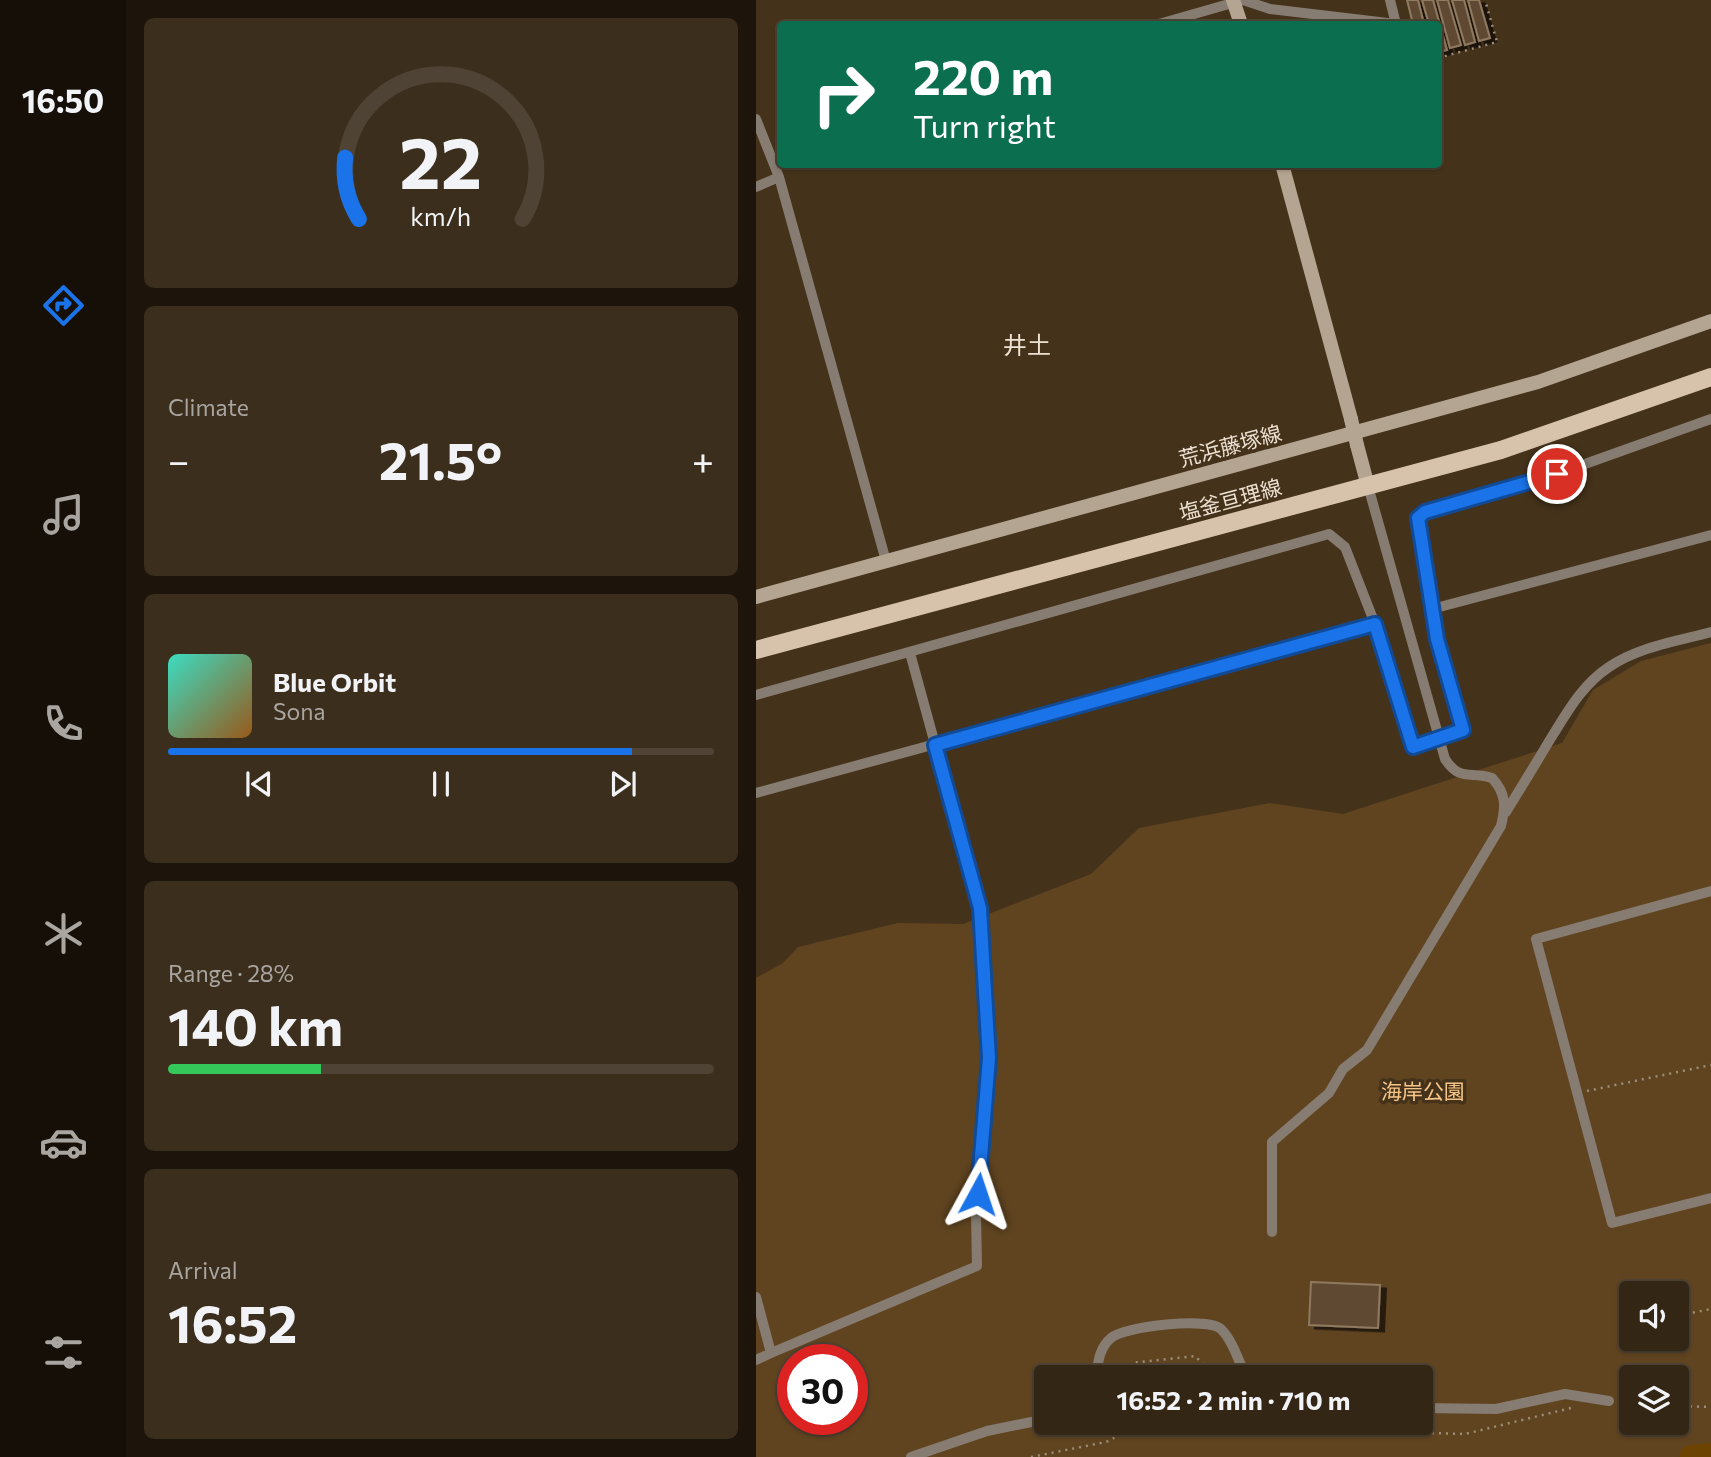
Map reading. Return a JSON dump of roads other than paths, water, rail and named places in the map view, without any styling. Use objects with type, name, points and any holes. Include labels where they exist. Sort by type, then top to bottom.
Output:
[{"type":"main road","name":"塩釜亘理線","points":[[756,650],[1500,450],[1711,377]]},
{"type":"street","points":[[1169,21],[1243,0],[1270,9],[1371,21]]},
{"type":"street","points":[[1390,0],[1395,21]]},
{"type":"street","points":[[1233,1],[1240,21]]},
{"type":"street","points":[[756,119],[779,177],[886,561]]},
{"type":"street","points":[[768,150],[777,146]]},
{"type":"street","points":[[1272,1232],[1272,1142],[1329,1093],[1343,1069],[1367,1050],[1501,826],[1504,797],[1492,778],[1461,775],[1452,769],[1445,759],[1368,486],[1283,168]]},
{"type":"street","points":[[756,187],[779,177]]},
{"type":"street","name":"荒浜藤塚線","points":[[756,597],[1525,385],[1711,321]]},
{"type":"street","points":[[756,695],[1329,534],[1345,547],[1375,624],[1413,747],[1463,730],[1437,639],[1418,523],[1422,514],[1557,474],[1711,419]]},
{"type":"street","points":[[1432,609],[1711,534]]},
{"type":"street","points":[[756,793],[1375,624]]},
{"type":"street","points":[[1503,817],[1571,704],[1588,684],[1609,667],[1626,658],[1650,648],[1711,632]]},
{"type":"street","points":[[756,1360],[977,1266],[976,1215],[989,1058],[980,908],[910,653]]},
{"type":"street","points":[[1711,891],[1536,939],[1612,1223],[1711,1198]]},
{"type":"street","points":[[756,1297],[771,1353]]},
{"type":"street","points":[[1098,1365],[1099,1354],[1112,1337],[1130,1329],[1201,1322],[1219,1327],[1240,1365]]},
{"type":"street","points":[[1433,1408],[1496,1409],[1565,1394],[1609,1401]]},
{"type":"street","points":[[911,1457],[987,1431],[1034,1421]]},
{"type":"waterway","points":[[1691,1457],[1711,1455]]},
{"type":"district","name":"井土","points":[[1027,344]]},
{"type":"park label","name":"海岸公園","points":[[1423,1090]]}]
